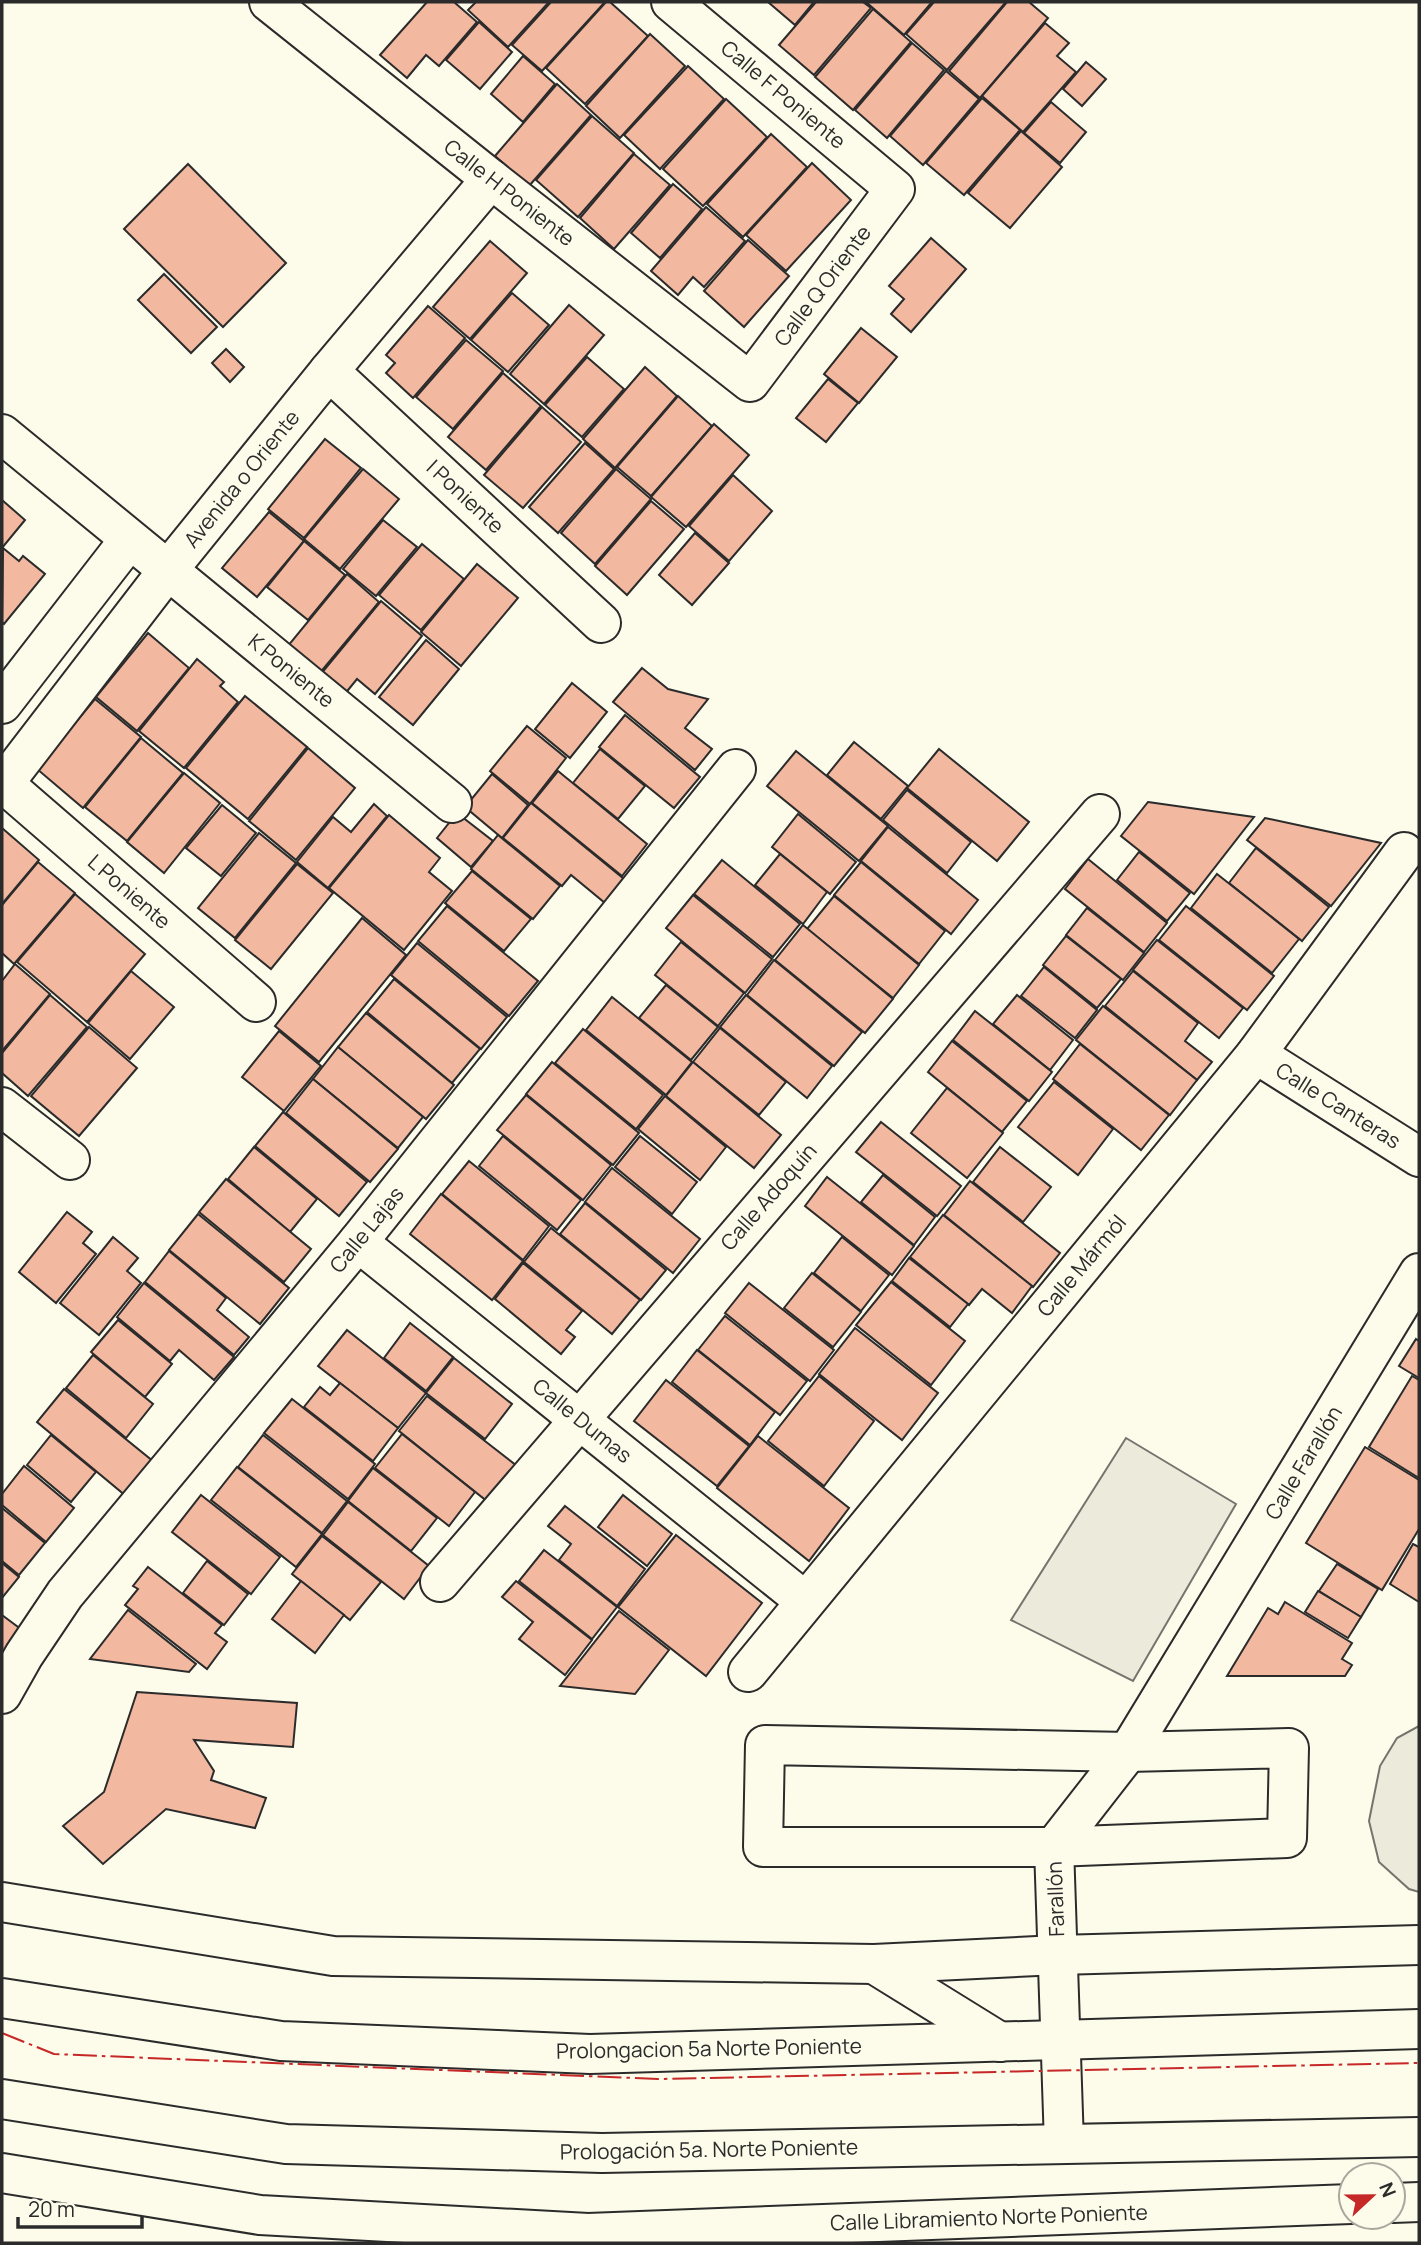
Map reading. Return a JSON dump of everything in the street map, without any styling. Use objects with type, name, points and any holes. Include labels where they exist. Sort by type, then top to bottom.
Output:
[{"type":"street","name":"Calle H Poniente","points":[[270,2],[750,382]]},
{"type":"street","name":"Calle F Poniente","points":[[671,2],[895,189]]},
{"type":"street","name":"Avenida o Oriente","points":[[2,784],[168,570],[329,371],[491,179]]},
{"type":"street","name":"Calle Q Oriente","points":[[750,382],[895,189]]},
{"type":"street","name":"I Poniente","points":[[329,371],[601,623]]},
{"type":"street","name":"K Poniente","points":[[2,434],[452,803]]},
{"type":"street","points":[[2,704],[129,540]]},
{"type":"street","name":"Calle Lajas","points":[[2,1694],[24,1655],[65,1594],[358,1242],[736,769]]},
{"type":"street","name":"L Poniente","points":[[2,784],[256,1002]]},
{"type":"street","name":"Calle Adoquín","points":[[440,1582],[1100,814]]},
{"type":"street","name":"Calle Mármól","points":[[748,1672],[1256,1054],[1404,852]]},
{"type":"street","name":"Calle Canteras","points":[[1256,1054],[1419,1157]]},
{"type":"street","points":[[2,1107],[70,1160]]},
{"type":"street","name":"Calle Dumas","points":[[358,1242],[805,1601]]},
{"type":"street","name":"Calle Farallón","points":[[1188,1654],[1419,1273]]},
{"type":"street","name":"Farallón","points":[[1064,2144],[1054,1847],[1128,1752],[1188,1654]]},
{"type":"street","points":[[765,1745],[1128,1752],[1289,1748],[1287,1838],[1054,1847],[763,1847],[765,1745]]},
{"type":"street","points":[[2,1902],[333,1956],[874,1964],[1058,1955],[1419,1945]]},
{"type":"street","points":[[874,1964],[1000,2042]]},
{"type":"street","name":"Prolongacion 5a Norte Poniente","points":[[2,1998],[281,2040],[576,2053],[1419,2029]]},
{"type":"street","name":"Prologación 5a. Norte Poniente","points":[[2,2099],[286,2144],[602,2154],[1419,2137]]},
{"type":"street","name":"Calle Libramiento Norte Poniente","points":[[2,2173],[260,2216],[588,2233],[1337,2205]]},
{"type":"shaded area","points":[[1126,1438],[1236,1504],[1133,1681],[1011,1620]]},
{"type":"shaded area","points":[[1419,1726],[1419,1892],[1409,1889],[1379,1862],[1369,1821],[1380,1766],[1397,1738]]},
{"type":"building","points":[[427,2],[454,2],[477,22],[439,66],[426,55],[407,78],[380,55]]},
{"type":"building","points":[[476,2],[549,2],[508,47],[468,10]]},
{"type":"building","points":[[551,2],[605,2],[542,71],[512,45]]},
{"type":"building","points":[[606,2],[610,2],[648,36],[585,104],[546,68]]},
{"type":"building","points":[[768,2],[814,2],[795,25]]},
{"type":"building","points":[[816,2],[863,2],[871,8],[814,75],[779,45]]},
{"type":"building","points":[[866,2],[932,2],[904,35]]},
{"type":"building","points":[[934,2],[1006,2],[947,70],[906,34]]},
{"type":"building","points":[[1007,2],[1029,2],[1048,18],[980,98],[949,71]]},
{"type":"building","points":[[873,9],[911,42],[853,110],[815,77]]},
{"type":"building","points":[[479,22],[512,52],[480,89],[446,60]]},
{"type":"building","points":[[1045,23],[1069,43],[1057,56],[1076,72],[1023,132],[982,96]]},
{"type":"building","points":[[650,34],[685,66],[620,138],[586,106]]},
{"type":"building","points":[[912,43],[944,70],[887,138],[855,110]]},
{"type":"building","points":[[523,56],[555,84],[523,122],[491,94]]},
{"type":"building","points":[[1086,62],[1106,79],[1082,106],[1063,89]]},
{"type":"building","points":[[688,66],[724,99],[660,169],[624,135]]},
{"type":"building","points":[[946,71],[979,99],[923,165],[890,136]]},
{"type":"building","points":[[557,84],[591,115],[529,186],[495,156]]},
{"type":"building","points":[[982,98],[1020,130],[964,195],[926,163]]},
{"type":"building","points":[[726,99],[767,137],[703,206],[663,169]]},
{"type":"building","points":[[1051,102],[1086,132],[1060,163],[1024,133]]},
{"type":"building","points":[[592,116],[634,153],[578,217],[536,180]]},
{"type":"building","points":[[1021,131],[1062,167],[1010,228],[968,193]]},
{"type":"building","points":[[771,134],[807,167],[743,237],[707,204]]},
{"type":"building","points":[[634,154],[670,185],[614,249],[580,218]]},
{"type":"building","points":[[812,163],[851,200],[786,271],[746,235]]},
{"type":"building","points":[[188,164],[286,263],[223,327],[124,229]]},
{"type":"building","points":[[673,184],[702,209],[660,258],[631,233]]},
{"type":"building","points":[[706,207],[745,241],[704,287],[693,277],[678,295],[651,271]]},
{"type":"building","points":[[931,238],[966,269],[911,332],[891,314],[904,299],[889,286]]},
{"type":"building","points":[[748,240],[789,276],[744,327],[704,291]]},
{"type":"building","points":[[490,241],[527,273],[470,339],[433,307]]},
{"type":"building","points":[[164,274],[217,327],[191,353],[138,300]]},
{"type":"building","points":[[512,293],[549,325],[508,372],[471,340]]},
{"type":"building","points":[[569,305],[604,335],[544,404],[510,374]]},
{"type":"building","points":[[428,306],[465,338],[413,398],[386,373],[395,363],[386,355]]},
{"type":"building","points":[[861,328],[897,357],[859,403],[824,374]]},
{"type":"building","points":[[466,340],[503,371],[453,429],[416,397]]},
{"type":"building","points":[[226,349],[244,367],[230,382],[212,363]]},
{"type":"building","points":[[587,357],[624,389],[582,437],[545,405]]},
{"type":"building","points":[[645,367],[677,396],[615,468],[583,439]]},
{"type":"building","points":[[503,373],[541,406],[486,470],[448,437]]},
{"type":"building","points":[[828,379],[858,403],[826,442],[796,418]]},
{"type":"building","points":[[678,396],[712,426],[651,496],[617,467]]},
{"type":"building","points":[[542,407],[581,442],[523,508],[484,475]]},
{"type":"building","points":[[714,424],[749,455],[686,527],[651,497]]},
{"type":"building","points":[[325,439],[361,468],[304,538],[268,509]]},
{"type":"building","points":[[585,443],[614,469],[558,533],[529,507]]},
{"type":"building","points":[[363,469],[399,499],[340,569],[304,539]]},
{"type":"building","points":[[616,469],[651,499],[595,564],[561,533]]},
{"type":"building","points":[[733,475],[772,511],[729,561],[689,526]]},
{"type":"building","points":[[2,500],[25,520],[2,548]]},
{"type":"building","points":[[651,501],[684,529],[627,595],[595,566]]},
{"type":"building","points":[[269,512],[304,541],[257,597],[222,568]]},
{"type":"building","points":[[383,520],[417,547],[376,596],[343,569]]},
{"type":"building","points":[[695,533],[729,563],[692,605],[659,575]]},
{"type":"building","points":[[304,541],[345,575],[308,620],[267,587]]},
{"type":"building","points":[[422,544],[464,579],[421,630],[379,595]]},
{"type":"building","points":[[3,548],[19,561],[23,556],[45,574],[4,624],[2,622]]},
{"type":"building","points":[[477,564],[518,598],[461,666],[421,632]]},
{"type":"building","points":[[347,574],[379,602],[319,674],[287,647]]},
{"type":"building","points":[[381,601],[422,636],[375,694],[357,679],[344,695],[320,675]]},
{"type":"building","points":[[148,633],[189,668],[137,731],[96,697]]},
{"type":"building","points":[[426,640],[459,669],[413,725],[379,697]]},
{"type":"building","points":[[197,659],[224,682],[220,686],[238,702],[184,768],[139,731]]},
{"type":"building","points":[[642,668],[668,689],[708,699],[685,728],[712,749],[695,770],[613,702]]},
{"type":"building","points":[[572,683],[607,712],[570,758],[535,729]]},
{"type":"building","points":[[245,696],[307,747],[248,819],[186,768]]},
{"type":"building","points":[[95,699],[141,737],[83,808],[37,769]]},
{"type":"building","points":[[625,715],[700,777],[674,808],[599,747]]},
{"type":"building","points":[[527,726],[566,758],[530,804],[490,771]]},
{"type":"building","points":[[141,738],[183,773],[127,841],[85,807]]},
{"type":"building","points":[[854,742],[908,786],[881,819],[827,775]]},
{"type":"building","points":[[308,748],[355,788],[296,860],[249,821]]},
{"type":"building","points":[[600,749],[645,786],[618,819],[573,783]]},
{"type":"building","points":[[939,749],[1029,822],[997,861],[907,788]]},
{"type":"building","points":[[796,751],[888,826],[859,861],[767,786]]},
{"type":"building","points":[[558,771],[647,844],[622,876],[532,803]]},
{"type":"building","points":[[184,773],[220,803],[164,873],[127,842]]},
{"type":"building","points":[[492,774],[528,805],[502,838],[465,807]]},
{"type":"building","points":[[907,790],[971,842],[947,873],[883,820]]},
{"type":"building","points":[[1148,802],[1254,817],[1194,894],[1121,836]]},
{"type":"building","points":[[531,803],[624,879],[605,903],[571,875],[562,886],[503,838]]},
{"type":"building","points":[[374,804],[387,816],[328,888],[297,862],[333,817],[351,832]]},
{"type":"building","points":[[222,805],[256,833],[221,876],[186,848]]},
{"type":"building","points":[[457,813],[493,841],[471,867],[437,838]]},
{"type":"building","points":[[798,814],[856,862],[830,894],[772,847]]},
{"type":"building","points":[[389,815],[440,858],[429,872],[452,891],[404,950],[329,888]]},
{"type":"building","points":[[1265,818],[1381,843],[1331,906],[1247,840]]},
{"type":"building","points":[[888,827],[978,900],[951,934],[861,861]]},
{"type":"building","points":[[2,828],[39,860],[2,904]]},
{"type":"building","points":[[259,833],[296,863],[235,938],[198,908]]},
{"type":"building","points":[[498,835],[560,886],[533,919],[471,869]]},
{"type":"building","points":[[1256,848],[1329,907],[1302,941],[1229,883]]},
{"type":"building","points":[[1139,852],[1190,893],[1167,921],[1117,880]]},
{"type":"building","points":[[780,854],[827,892],[803,924],[755,885]]},
{"type":"building","points":[[1088,859],[1167,923],[1144,952],[1065,889]]},
{"type":"building","points":[[722,860],[800,924],[773,957],[694,894]]},
{"type":"building","points":[[38,862],[75,893],[14,964],[2,953],[2,905]]},
{"type":"building","points":[[861,862],[945,931],[919,964],[834,895]]},
{"type":"building","points":[[297,864],[333,893],[271,969],[235,940]]},
{"type":"building","points":[[472,871],[531,919],[504,951],[445,903]]},
{"type":"building","points":[[1217,874],[1299,939],[1272,973],[1191,908]]},
{"type":"building","points":[[75,894],[145,954],[87,1022],[17,962]]},
{"type":"building","points":[[693,895],[772,959],[745,993],[666,928]]},
{"type":"building","points":[[834,896],[919,965],[893,998],[807,929]]},
{"type":"building","points":[[447,906],[538,981],[509,1016],[418,941]]},
{"type":"building","points":[[1186,906],[1274,976],[1247,1010],[1159,940]]},
{"type":"building","points":[[1087,908],[1144,953],[1123,980],[1066,935]]},
{"type":"building","points":[[362,918],[406,955],[319,1062],[275,1026]]},
{"type":"building","points":[[803,925],[893,999],[865,1033],[775,960]]},
{"type":"building","points":[[1066,936],[1121,979],[1097,1008],[1043,965]]},
{"type":"building","points":[[1157,940],[1243,1008],[1219,1038],[1133,970]]},
{"type":"building","points":[[681,942],[744,993],[718,1026],[655,975]]},
{"type":"building","points":[[417,943],[507,1017],[481,1049],[391,975]]},
{"type":"building","points":[[774,960],[862,1032],[834,1066],[747,995]]},
{"type":"building","points":[[15,964],[50,994],[2,1051],[2,981]]},
{"type":"building","points":[[1044,967],[1097,1010],[1075,1038],[1021,996]]},
{"type":"building","points":[[131,971],[174,1007],[130,1059],[88,1023]]},
{"type":"building","points":[[1133,971],[1198,1023],[1185,1041],[1212,1062],[1197,1080],[1105,1006]]},
{"type":"building","points":[[394,979],[480,1049],[452,1083],[367,1012]]},
{"type":"building","points":[[666,985],[718,1027],[691,1060],[639,1018]]},
{"type":"building","points":[[50,995],[87,1027],[28,1096],[2,1073],[2,1053]]},
{"type":"building","points":[[746,995],[832,1066],[807,1098],[720,1027]]},
{"type":"building","points":[[1017,995],[1073,1040],[1050,1070],[993,1024]]},
{"type":"building","points":[[612,997],[692,1062],[666,1095],[586,1030]]},
{"type":"building","points":[[1103,1006],[1197,1080],[1170,1115],[1076,1040]]},
{"type":"building","points":[[975,1011],[1052,1072],[1029,1101],[953,1040]]},
{"type":"building","points":[[366,1013],[454,1085],[426,1119],[338,1047]]},
{"type":"building","points":[[89,1027],[137,1068],[79,1136],[31,1096]]},
{"type":"building","points":[[720,1028],[786,1082],[759,1115],[693,1062]]},
{"type":"building","points":[[583,1029],[663,1095],[636,1129],[555,1063]]},
{"type":"building","points":[[279,1031],[321,1066],[284,1111],[242,1077]]},
{"type":"building","points":[[952,1041],[1027,1101],[1002,1132],[928,1072]]},
{"type":"building","points":[[1080,1044],[1169,1115],[1141,1150],[1053,1079]]},
{"type":"building","points":[[338,1047],[423,1117],[398,1148],[313,1079]]},
{"type":"building","points":[[552,1062],[639,1133],[613,1165],[526,1094]]},
{"type":"building","points":[[693,1062],[781,1135],[754,1168],[666,1096]]},
{"type":"building","points":[[313,1079],[398,1149],[370,1182],[286,1113]]},
{"type":"building","points":[[1054,1082],[1113,1129],[1078,1175],[1018,1127]]},
{"type":"building","points":[[947,1088],[1003,1133],[967,1178],[911,1133]]},
{"type":"building","points":[[526,1095],[611,1165],[583,1200],[497,1130]]},
{"type":"building","points":[[665,1096],[726,1147],[700,1180],[638,1129]]},
{"type":"building","points":[[283,1112],[367,1182],[339,1216],[255,1146]]},
{"type":"building","points":[[881,1122],[961,1186],[937,1216],[856,1152]]},
{"type":"building","points":[[503,1136],[581,1200],[557,1230],[479,1166]]},
{"type":"building","points":[[640,1136],[697,1182],[672,1214],[615,1167]]},
{"type":"building","points":[[254,1147],[317,1199],[290,1232],[228,1179]]},
{"type":"building","points":[[1000,1147],[1051,1187],[1023,1222],[973,1182]]},
{"type":"building","points":[[469,1161],[549,1226],[523,1260],[442,1194]]},
{"type":"building","points":[[612,1168],[700,1239],[673,1273],[585,1202]]},
{"type":"building","points":[[883,1175],[935,1217],[914,1245],[861,1202]]},
{"type":"building","points":[[827,1177],[914,1246],[892,1275],[805,1206]]},
{"type":"building","points":[[226,1179],[311,1249],[284,1282],[199,1212]]},
{"type":"building","points":[[970,1181],[1060,1253],[1033,1287],[944,1215]]},
{"type":"building","points":[[441,1194],[523,1261],[492,1300],[410,1234]]},
{"type":"building","points":[[585,1203],[666,1270],[641,1300],[560,1234]]},
{"type":"building","points":[[67,1212],[92,1232],[83,1243],[96,1254],[56,1303],[19,1272]]},
{"type":"building","points":[[198,1214],[289,1288],[260,1324],[169,1250]]},
{"type":"building","points":[[943,1215],[1032,1286],[1012,1313],[982,1289],[969,1305],[910,1257]]},
{"type":"building","points":[[551,1228],[640,1300],[612,1334],[524,1262]]},
{"type":"building","points":[[113,1237],[138,1258],[127,1271],[141,1283],[99,1335],[60,1303]]},
{"type":"building","points":[[842,1237],[889,1275],[861,1311],[814,1273]]},
{"type":"building","points":[[169,1251],[226,1298],[217,1310],[249,1337],[234,1355],[145,1282]]},
{"type":"building","points":[[909,1258],[968,1304],[950,1327],[892,1281]]},
{"type":"building","points":[[523,1263],[582,1311],[566,1330],[575,1337],[561,1354],[495,1299]]},
{"type":"building","points":[[812,1273],[861,1312],[833,1347],[784,1308]]},
{"type":"building","points":[[891,1282],[965,1341],[931,1385],[856,1325]]},
{"type":"building","points":[[144,1283],[234,1357],[214,1380],[179,1350],[170,1361],[117,1317]]},
{"type":"building","points":[[749,1283],[834,1350],[810,1381],[725,1313]]},
{"type":"building","points":[[725,1316],[807,1381],[780,1415],[698,1350]]},
{"type":"building","points":[[118,1320],[172,1364],[145,1397],[91,1352]]},
{"type":"building","points":[[410,1323],[453,1357],[426,1391],[384,1358]]},
{"type":"building","points":[[855,1328],[938,1393],[902,1440],[819,1374]]},
{"type":"building","points":[[347,1330],[426,1393],[398,1428],[318,1366]]},
{"type":"building","points":[[1416,1339],[1419,1341],[1419,1378],[1399,1366]]},
{"type":"building","points":[[697,1350],[775,1412],[750,1445],[672,1382]]},
{"type":"building","points":[[93,1355],[153,1404],[126,1438],[66,1388]]},
{"type":"building","points":[[454,1358],[512,1404],[485,1439],[426,1393]]},
{"type":"building","points":[[819,1376],[874,1421],[824,1486],[768,1441]]},
{"type":"building","points":[[1412,1376],[1419,1380],[1419,1478],[1369,1447]]},
{"type":"building","points":[[666,1380],[749,1446],[717,1486],[634,1421]]},
{"type":"building","points":[[340,1383],[398,1428],[373,1461],[304,1407],[320,1387],[330,1395]]},
{"type":"building","points":[[64,1389],[154,1462],[126,1496],[37,1422]]},
{"type":"building","points":[[427,1396],[517,1466],[488,1502],[399,1431]]},
{"type":"building","points":[[292,1399],[375,1464],[348,1499],[264,1433]]},
{"type":"building","points":[[402,1434],[475,1492],[449,1526],[375,1468]]},
{"type":"building","points":[[51,1435],[96,1472],[71,1502],[27,1465]]},
{"type":"building","points":[[263,1435],[347,1501],[322,1533],[238,1467]]},
{"type":"building","points":[[758,1436],[849,1508],[809,1561],[717,1488]]},
{"type":"building","points":[[1365,1447],[1419,1480],[1419,1529],[1382,1590],[1306,1543]]},
{"type":"building","points":[[24,1466],[74,1508],[46,1542],[2,1505],[2,1494]]},
{"type":"building","points":[[237,1467],[322,1534],[296,1567],[211,1500]]},
{"type":"building","points":[[373,1468],[437,1518],[411,1551],[348,1501]]},
{"type":"building","points":[[201,1495],[280,1557],[251,1594],[172,1532]]},
{"type":"building","points":[[623,1495],[672,1534],[647,1566],[598,1527]]},
{"type":"building","points":[[348,1502],[429,1566],[404,1599],[323,1535]]},
{"type":"building","points":[[565,1506],[645,1569],[617,1606],[559,1560],[571,1544],[548,1526]]},
{"type":"building","points":[[2,1508],[45,1543],[19,1575],[2,1561]]},
{"type":"building","points":[[676,1535],[762,1603],[706,1676],[618,1607]]},
{"type":"building","points":[[322,1536],[381,1582],[350,1620],[292,1574]]},
{"type":"building","points":[[1413,1544],[1419,1547],[1419,1602],[1390,1584]]},
{"type":"building","points":[[544,1550],[617,1607],[592,1639],[519,1581]]},
{"type":"building","points":[[207,1561],[248,1594],[224,1625],[183,1593]]},
{"type":"building","points":[[2,1563],[19,1577],[2,1598]]},
{"type":"building","points":[[1337,1564],[1378,1589],[1361,1617],[1319,1591]]},
{"type":"building","points":[[148,1567],[222,1625],[215,1633],[227,1642],[207,1669],[125,1605],[138,1589],[133,1586]]},
{"type":"building","points":[[301,1581],[344,1615],[315,1653],[272,1619]]},
{"type":"building","points":[[516,1581],[592,1640],[565,1675],[519,1639],[533,1622],[502,1597]]},
{"type":"building","points":[[1318,1591],[1361,1617],[1348,1638],[1305,1612]]},
{"type":"building","points":[[1285,1602],[1352,1643],[1342,1659],[1352,1665],[1345,1676],[1227,1676],[1268,1608],[1278,1614]]},
{"type":"building","points":[[128,1610],[196,1664],[189,1672],[90,1659]]},
{"type":"building","points":[[619,1611],[669,1650],[635,1694],[560,1686]]},
{"type":"building","points":[[2,1615],[26,1633],[2,1665]]},
{"type":"building","points":[[137,1692],[297,1703],[293,1747],[194,1740],[214,1771],[211,1780],[266,1798],[255,1828],[166,1809],[103,1864],[63,1826],[104,1792]]},
{"type":"power","points":[[2,2033],[54,2054],[658,2079],[1419,2063]]}]
